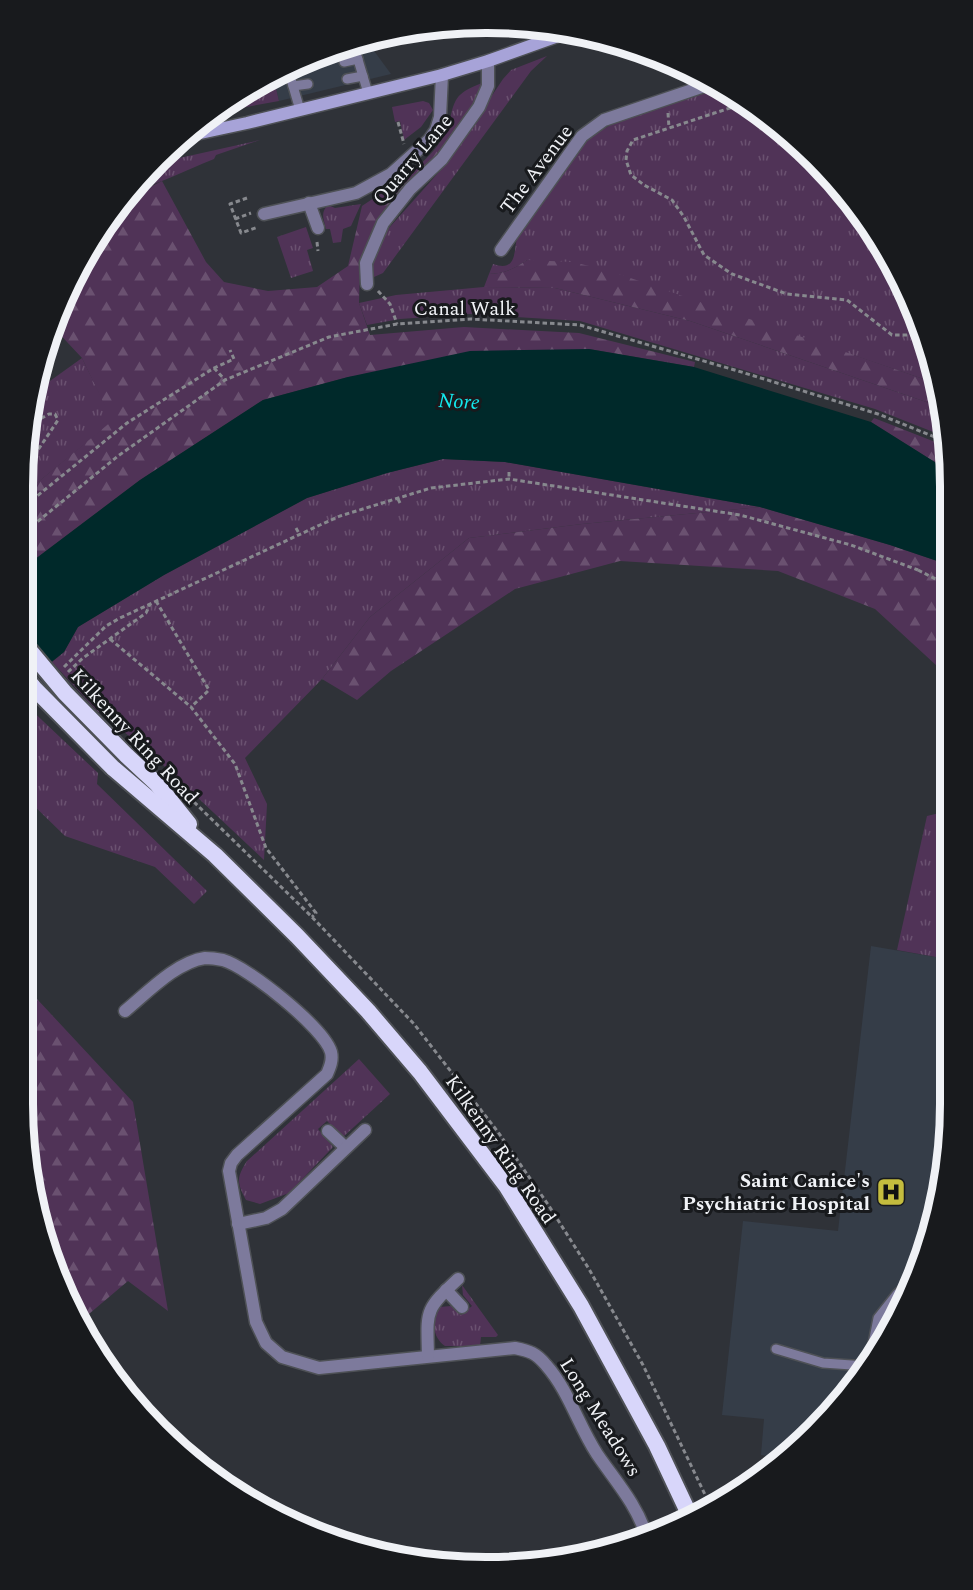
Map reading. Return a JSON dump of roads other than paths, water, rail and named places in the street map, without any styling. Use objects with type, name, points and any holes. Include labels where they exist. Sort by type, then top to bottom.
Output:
[{"type":"highway","name":"Kilkenny Ring Road","points":[[33,655],[65,693],[157,784],[214,855]]},
{"type":"highway","name":"Kilkenny Ring Road","points":[[33,686],[114,768],[214,855],[297,936],[368,1011],[420,1072],[507,1187],[581,1306],[657,1446],[687,1510]]},
{"type":"main road","points":[[204,132],[442,75],[552,38]]},
{"type":"street","name":"Quarry Lane","points":[[367,284],[366,263],[383,223],[410,189],[442,159],[479,107],[489,86],[488,61]]},
{"type":"street","points":[[259,218],[309,203],[356,193],[391,174],[429,140],[436,130],[440,117],[442,75]]},
{"type":"street","name":"The Avenue","points":[[501,250],[582,136],[604,120],[700,87]]},
{"type":"street","points":[[309,203],[318,228]]},
{"type":"street","name":"Long Meadows","points":[[125,1011],[179,967],[192,961],[208,958],[225,960],[257,978],[284,1001],[323,1039],[330,1051],[332,1063],[327,1074],[237,1155],[229,1171],[256,1322],[266,1343],[282,1357],[320,1368],[515,1347],[533,1352],[556,1378],[597,1453],[621,1484],[640,1516],[644,1528]]},
{"type":"street","points":[[238,1224],[267,1218],[282,1209],[365,1130]]},
{"type":"street","points":[[328,1131],[345,1147]]},
{"type":"street","points":[[428,1356],[428,1313],[434,1303],[458,1279]]},
{"type":"street","points":[[446,1290],[462,1307]]},
{"type":"lane","points":[[356,52],[368,93]]},
{"type":"lane","points":[[344,62],[358,59]]},
{"type":"lane","points":[[347,79],[363,76]]},
{"type":"lane","points":[[290,78],[300,110]]},
{"type":"lane","points":[[293,86],[308,84]]},
{"type":"lane","points":[[874,1338],[878,1318],[898,1293]]},
{"type":"lane","points":[[776,1349],[824,1363],[857,1365]]},
{"type":"water","name":"Nore","points":[[589,349],[694,367],[871,422],[939,465],[940,562],[760,507],[505,462],[443,459],[387,473],[307,498],[164,575],[78,627],[64,652],[33,677],[33,561],[140,480],[263,400],[348,377],[470,351]]},
{"type":"place","name":"Saint Canice's Psychiatric Hospital","points":[[891,1192]]}]
